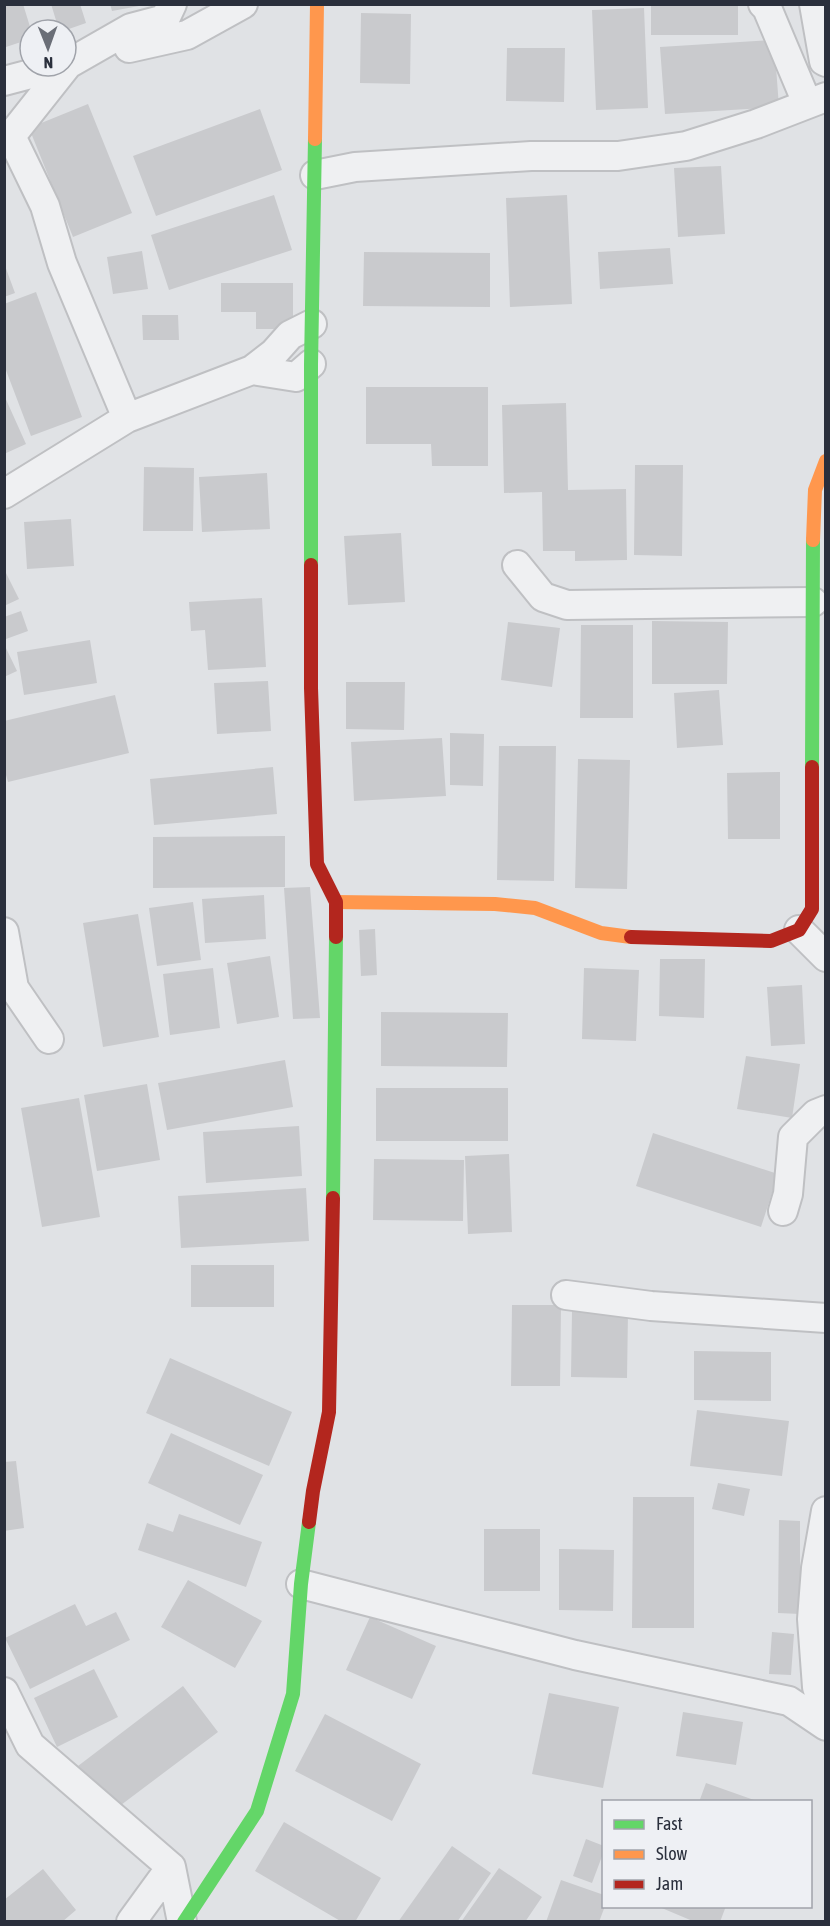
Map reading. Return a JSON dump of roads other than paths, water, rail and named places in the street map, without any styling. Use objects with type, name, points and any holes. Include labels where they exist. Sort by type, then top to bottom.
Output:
[{"type":"street","points":[[78,58],[131,28],[165,19],[172,4]]},
{"type":"street","points":[[78,61],[142,44],[187,35],[243,4]]},
{"type":"street","points":[[183,1922],[257,1811],[293,1694],[301,1584],[313,1491],[329,1412],[336,902],[317,864],[310,688],[311,364],[317,4]]},
{"type":"street","points":[[315,175],[355,167],[531,156],[618,156],[686,146],[756,124],[816,100],[763,4]]},
{"type":"street","points":[[814,4],[817,30],[825,62]]},
{"type":"street","points":[[55,78],[11,136],[45,206],[62,263],[127,418]]},
{"type":"street","points":[[4,494],[127,418],[252,370],[274,353],[290,335],[312,324]]},
{"type":"street","points":[[252,370],[296,377],[311,364]]},
{"type":"street","points":[[336,902],[495,904],[535,908],[601,933],[640,938],[771,942],[799,930],[812,909],[815,490],[825,462]]},
{"type":"street","points":[[517,565],[543,597],[567,605],[813,602]]},
{"type":"street","points":[[813,847],[825,822]]},
{"type":"street","points":[[799,930],[825,957]]},
{"type":"street","points":[[4,932],[14,988],[49,1039]]},
{"type":"street","points":[[783,1211],[788,1194],[793,1137],[816,1114],[825,1110]]},
{"type":"street","points":[[566,1295],[674,1309],[825,1318]]},
{"type":"street","points":[[825,1511],[816,1568],[812,1619],[817,1687],[825,1714]]},
{"type":"street","points":[[301,1584],[575,1655],[789,1701],[825,1726]]},
{"type":"street","points":[[4,1692],[30,1745],[171,1867],[183,1922]]},
{"type":"street","points":[[131,1922],[171,1867]]}]
